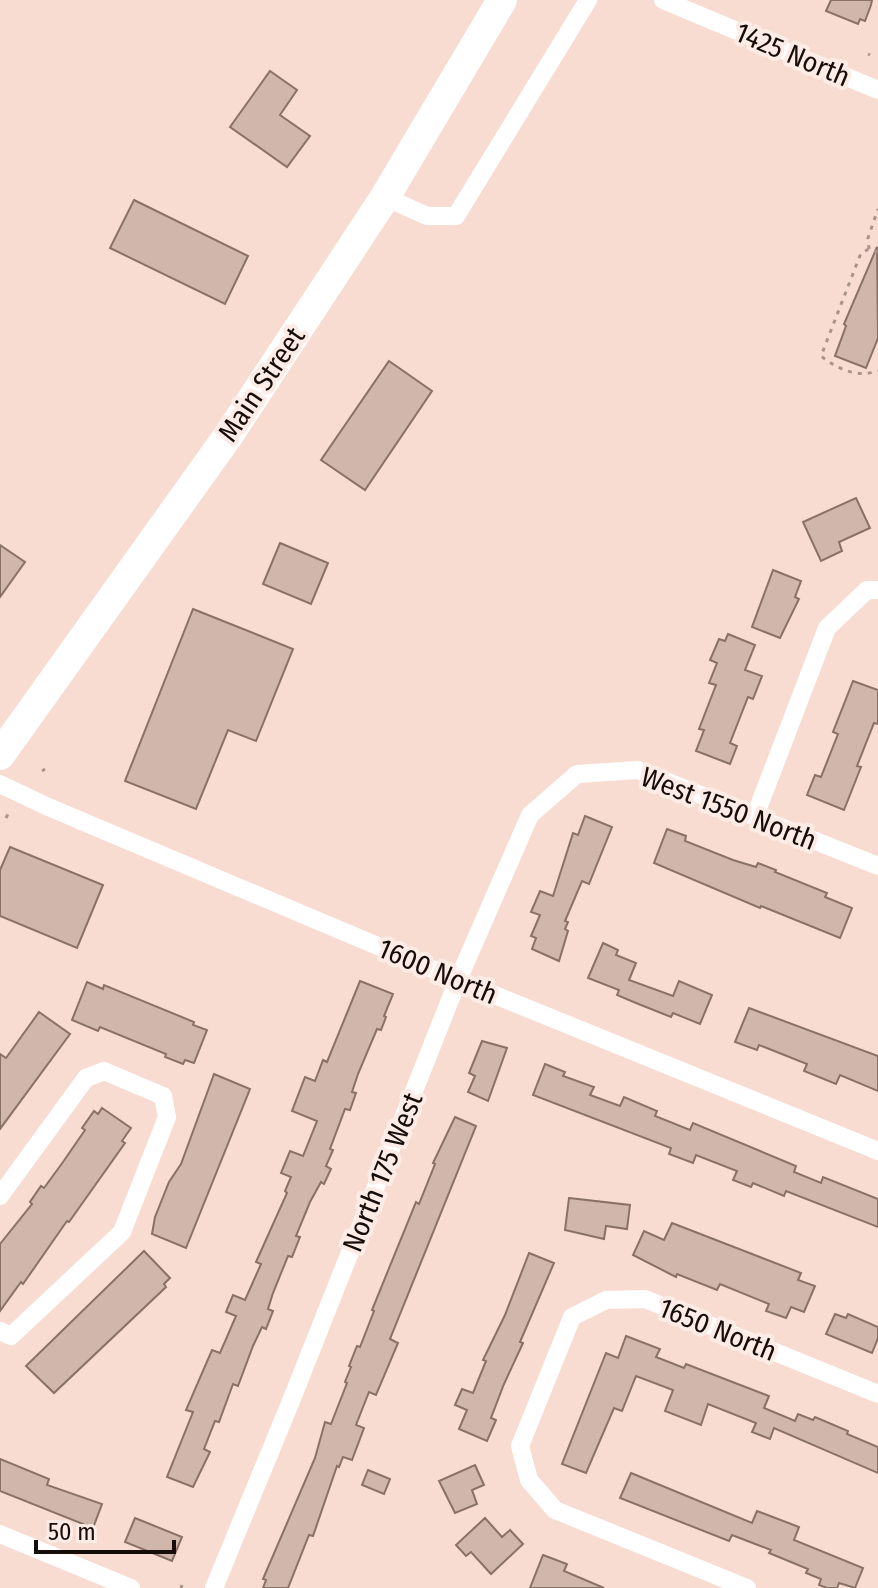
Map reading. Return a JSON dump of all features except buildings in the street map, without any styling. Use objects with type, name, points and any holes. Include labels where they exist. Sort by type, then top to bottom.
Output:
[{"type":"main road","name":"Main Street","points":[[0,755],[228,436],[385,197],[502,0]]},
{"type":"street","points":[[385,197],[427,216],[456,216],[588,0]]},
{"type":"street","name":"1425 North","points":[[663,0],[877,85]]},
{"type":"street","points":[[755,816],[827,628],[872,590]]},
{"type":"street","name":"West 1550 North","points":[[577,774],[638,770],[878,866]]},
{"type":"street","name":"North 175 West","points":[[214,1588],[458,980],[530,815],[577,774]]},
{"type":"street","name":"1600 North","points":[[0,784],[458,980],[878,1151]]},
{"type":"street","points":[[0,1196],[86,1078],[104,1071],[163,1096],[167,1117],[122,1232],[11,1336],[0,1331]]},
{"type":"street","name":"1650 North","points":[[747,1588],[555,1510],[529,1480],[520,1446],[572,1317],[606,1300],[645,1299],[878,1394]]},
{"type":"street","points":[[0,1534],[131,1588]]},
{"type":"path","points":[[869,249],[868,238],[878,209]]},
{"type":"path","points":[[878,252],[869,249],[861,253],[821,356],[857,374],[878,371]]}]
